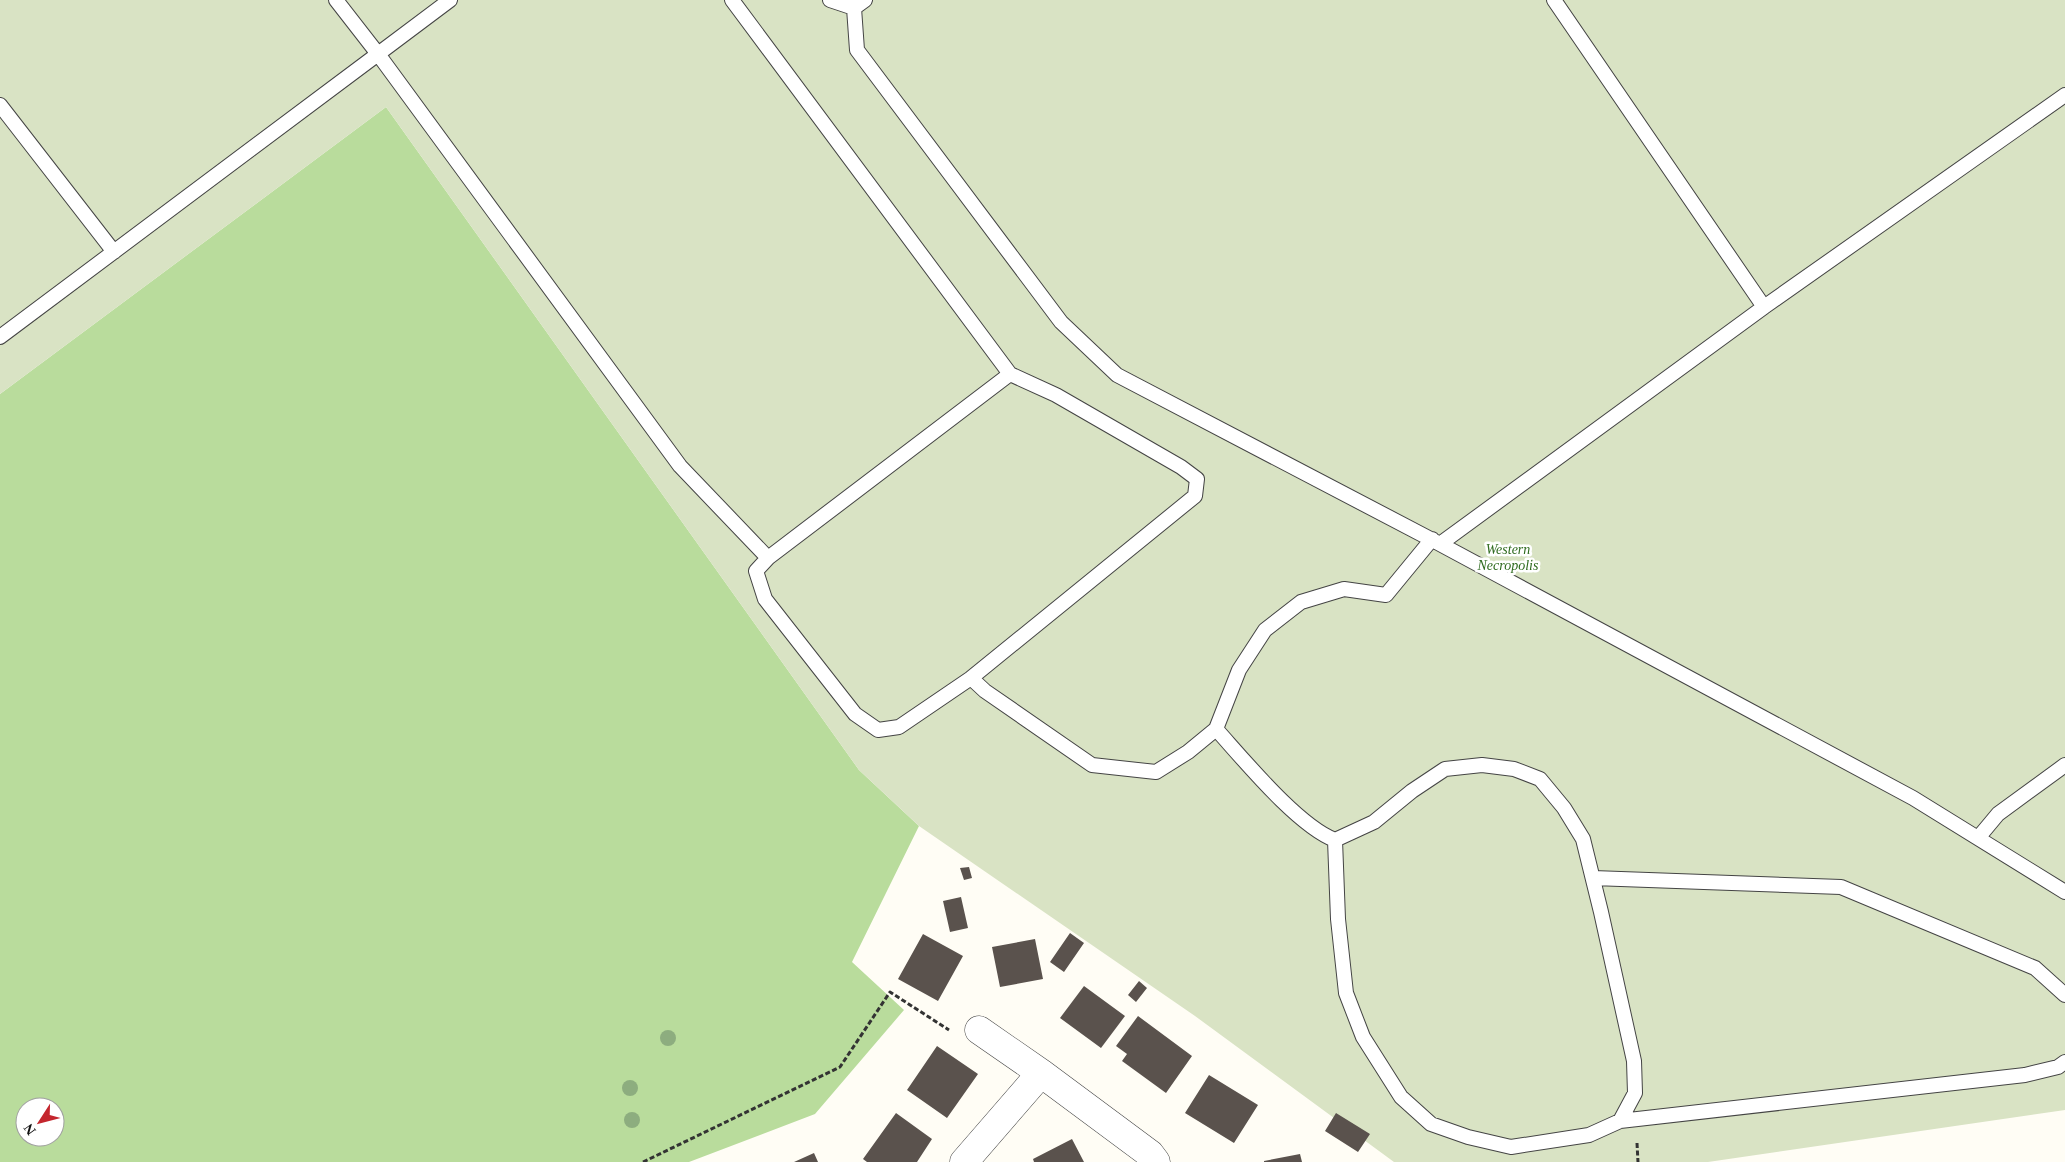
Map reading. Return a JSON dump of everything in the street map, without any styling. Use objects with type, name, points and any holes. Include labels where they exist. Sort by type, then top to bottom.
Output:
[{"type":"street","points":[[979,1030],[1041,1073],[1150,1154],[1156,1162]]},
{"type":"street","points":[[964,1162],[1041,1073]]},
{"type":"lane","points":[[336,0],[378,54],[680,466],[768,558]]},
{"type":"lane","points":[[0,337],[450,0]]},
{"type":"lane","points":[[732,0],[1010,374],[1056,395],[1181,467],[1197,479],[1195,496],[971,678],[899,727],[878,730],[855,714],[765,598],[756,571],[768,558],[1010,374]]},
{"type":"lane","points":[[830,0],[860,4],[857,50],[1061,322],[1117,375],[1436,542],[1913,798],[2065,892]]},
{"type":"lane","points":[[1554,0],[1764,307]]},
{"type":"lane","points":[[971,678],[985,691],[1092,765],[1156,772],[1188,752],[1216,729],[1239,670],[1265,630],[1302,602],[1344,588],[1386,595],[1436,542],[1764,307],[2065,95]]},
{"type":"lane","points":[[0,105],[114,252]]},
{"type":"lane","points":[[1216,729],[1292,809],[1321,835],[1335,840],[1374,822],[1412,791],[1445,769],[1482,765],[1514,769],[1540,779],[1564,808],[1583,839],[1593,878],[1634,1061],[1636,1093],[1620,1121]]},
{"type":"lane","points":[[1978,838],[1998,814],[2065,764]]},
{"type":"lane","points":[[1335,840],[1338,919],[1346,993],[1362,1037],[1401,1097],[1431,1124],[1468,1137],[1511,1146],[1589,1135],[1620,1121],[2025,1074],[2058,1067],[2065,1062]]},
{"type":"lane","points":[[1593,878],[1841,887],[2035,968],[2065,995]]},
{"type":"path","points":[[643,1162],[840,1067],[890,992],[962,1038],[970,1037],[979,1030]]},
{"type":"green space","name":"Western Necropolis","points":[[0,0],[2065,0],[2065,1110],[1708,1162],[1394,1162],[1195,1016],[919,826],[859,770],[386,107],[0,394]]},
{"type":"green space","points":[[386,107],[859,770],[919,826],[852,962],[904,1010],[815,1114],[689,1162],[0,1162],[0,394]]},
{"type":"building","points":[[969,867],[972,878],[964,880],[960,868]]},
{"type":"building","points":[[961,897],[968,928],[950,932],[943,901]]},
{"type":"building","points":[[1070,933],[1084,943],[1064,972],[1050,962]]},
{"type":"building","points":[[923,934],[963,956],[938,1001],[898,979]]},
{"type":"building","points":[[1035,939],[1043,979],[1000,987],[992,947]]},
{"type":"building","points":[[1139,981],[1147,988],[1136,1002],[1128,995]]},
{"type":"building","points":[[1084,986],[1125,1016],[1101,1048],[1060,1018]]},
{"type":"building","points":[[1138,1016],[1192,1056],[1166,1093],[1122,1061],[1127,1054],[1116,1046]]},
{"type":"building","points":[[937,1046],[978,1074],[947,1118],[907,1090]]},
{"type":"building","points":[[1209,1075],[1258,1105],[1234,1143],[1185,1113]]},
{"type":"building","points":[[896,1113],[932,1139],[917,1162],[867,1162],[863,1159]]},
{"type":"building","points":[[1336,1113],[1370,1134],[1358,1152],[1325,1131]]},
{"type":"building","points":[[1072,1139],[1084,1162],[1034,1162],[1033,1159]]},
{"type":"building","points":[[814,1153],[818,1162],[794,1162]]},
{"type":"building","points":[[1300,1154],[1302,1162],[1264,1162],[1264,1161]]}]
